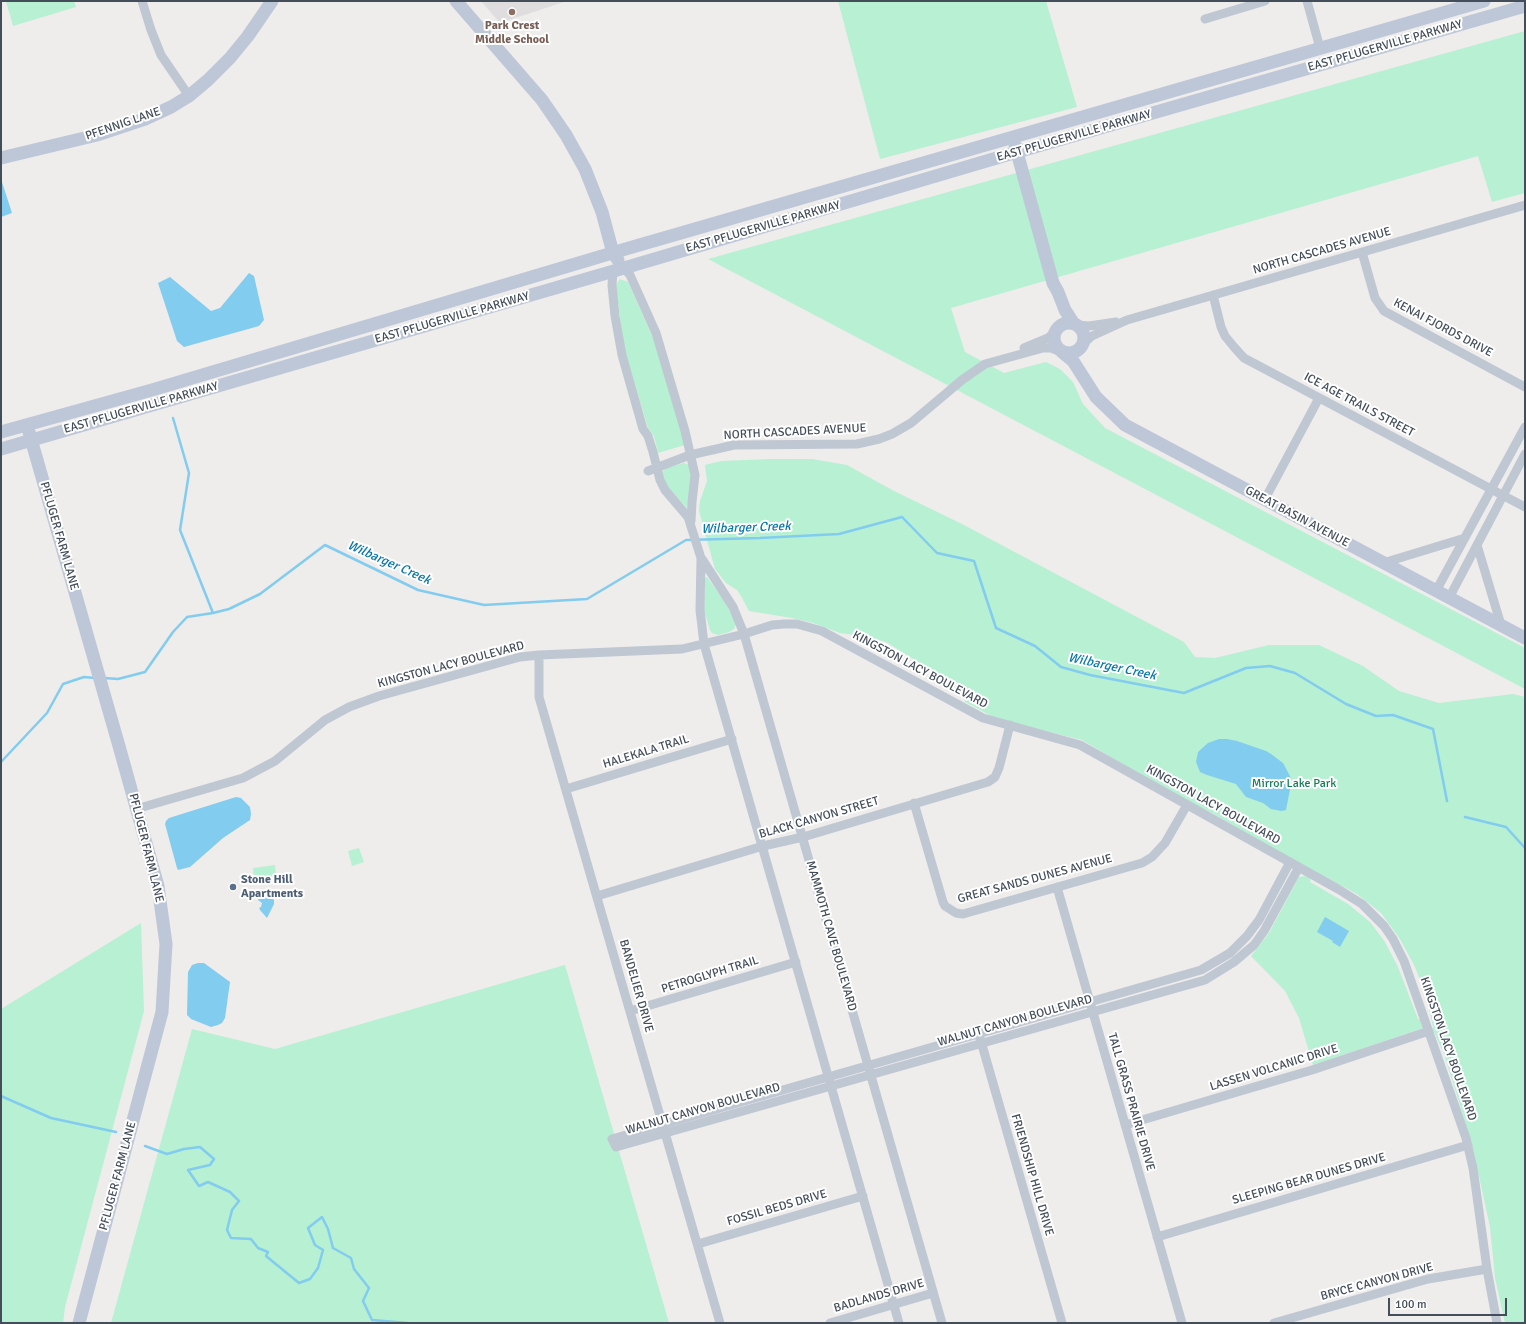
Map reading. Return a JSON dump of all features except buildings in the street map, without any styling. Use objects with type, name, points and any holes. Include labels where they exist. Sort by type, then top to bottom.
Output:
[{"type":"main road","name":"PFENNIG LANE","points":[[1,158],[97,135],[152,116],[172,106],[189,96],[230,58],[248,36],[272,1]]},
{"type":"main road","name":"MAMMOTH CAVE BOULEVARD","points":[[456,1],[542,100],[566,135],[585,169],[597,198],[618,270]]},
{"type":"main road","name":"EAST PFLUGERVILLE PARKWAY","points":[[1,432],[152,390],[316,340],[613,253],[1484,1]]},
{"type":"main road","name":"EAST PFLUGERVILLE PARKWAY","points":[[1,448],[618,270],[1017,152],[1525,6]]},
{"type":"main road","points":[[1013,137],[1053,283],[1065,310],[1083,332],[1085,338],[1082,346],[1077,352],[1071,354],[1061,351],[1055,344],[1057,315],[1052,294],[1053,283]]},
{"type":"main road","points":[[1056,330],[1066,323],[1076,324]]},
{"type":"main road","name":"GREAT BASIN AVENUE","points":[[1082,346],[1079,360],[1083,378]]},
{"type":"main road","name":"GREAT BASIN AVENUE","points":[[1061,351],[1073,361],[1096,397],[1125,425],[1525,638]]},
{"type":"main road","name":"PFLUGER FARM LANE","points":[[27,425],[158,886],[166,944],[162,1012],[79,1323]]},
{"type":"street","points":[[142,1],[161,55],[189,96]]},
{"type":"street","points":[[1205,19],[1265,1]]},
{"type":"street","points":[[1307,1],[1320,48]]},
{"type":"street","name":"NORTH CASCADES AVENUE","points":[[1082,346],[1092,336],[1125,321],[1525,205]]},
{"type":"street","name":"KENAI FJORDS DRIVE","points":[[1362,252],[1376,298],[1384,310],[1525,387]]},
{"type":"street","name":"MAMMOTH CAVE BOULEVARD","points":[[691,525],[695,475],[661,346],[630,275],[618,270],[612,281],[615,316],[622,355],[644,429],[648,436],[662,486],[683,510],[691,525],[701,558],[734,607],[744,634],[942,1323]]},
{"type":"street","name":"ICE AGE TRAILS STREET","points":[[1213,295],[1221,327],[1230,342],[1239,353],[1248,360],[1525,507]]},
{"type":"street","name":"NORTH CASCADES AVENUE","points":[[1076,324],[1089,326],[1125,321]]},
{"type":"street","points":[[994,362],[1041,341],[1056,330]]},
{"type":"street","points":[[316,340],[321,356]]},
{"type":"street","points":[[994,362],[1043,348],[1052,348],[1061,351]]},
{"type":"street","name":"NORTH CASCADES AVENUE","points":[[648,471],[690,455],[734,445],[843,444],[867,442],[879,439],[901,429],[962,380],[985,364],[994,362]]},
{"type":"street","points":[[1264,499],[1319,398]]},
{"type":"street","points":[[1436,591],[1525,427]]},
{"type":"street","points":[[1449,598],[1525,454]]},
{"type":"street","points":[[1383,563],[1465,538]]},
{"type":"street","points":[[1477,544],[1501,625]]},
{"type":"street","name":"MAMMOTH CAVE BOULEVARD","points":[[701,558],[700,610],[704,644],[899,1323]]},
{"type":"street","name":"KINGSTON LACY BOULEVARD","points":[[136,809],[243,778],[275,761],[325,720],[349,707],[379,696],[520,657],[672,650],[692,647],[744,634],[772,625],[797,624],[822,631],[983,718],[1080,745],[1351,897],[1362,904],[1384,926],[1393,939],[1404,962],[1468,1145],[1473,1168],[1487,1269],[1497,1323]]},
{"type":"street","name":"BANDELIER DRIVE","points":[[539,655],[539,697],[720,1323]]},
{"type":"street","name":"BLACK CANYON STREET","points":[[597,896],[992,780],[999,768],[1010,726]]},
{"type":"street","name":"HALEKALA TRAIL","points":[[566,789],[732,739]]},
{"type":"street","name":"GREAT SANDS DUNES AVENUE","points":[[914,803],[940,896],[945,906],[956,913],[963,914],[1142,863],[1152,857],[1165,843],[1187,805]]},
{"type":"street","name":"WALNUT CANYON BOULEVARD","points":[[1091,1007],[1201,970],[1221,960],[1239,945],[1254,928],[1290,862]]},
{"type":"street","name":"WALNUT CANYON BOULEVARD","points":[[980,1038],[871,1075],[831,1086],[664,1128],[612,1139],[616,1147],[664,1128],[828,1076],[980,1038],[1091,1007],[1205,980],[1226,968],[1242,956],[1259,938],[1299,867]]},
{"type":"street","name":"TALL GRASS PRAIRIE DRIVE","points":[[1057,887],[1182,1323]]},
{"type":"street","name":"PETROGLYPH TRAIL","points":[[630,1011],[796,962]]},
{"type":"street","name":"LASSEN VOLCANIC DRIVE","points":[[1125,1125],[1323,1066],[1429,1031]]},
{"type":"street","name":"FRIENDSHIP HILL DRIVE","points":[[980,1038],[1062,1323]]},
{"type":"street","name":"SLEEPING BEAR DUNES DRIVE","points":[[1157,1237],[1468,1145]]},
{"type":"street","name":"FOSSIL BEDS DRIVE","points":[[698,1244],[863,1196]]},
{"type":"street","name":"BRYCE CANYON DRIVE","points":[[1274,1323],[1428,1279],[1487,1269]]},
{"type":"street","name":"BADLANDS DRIVE","points":[[830,1323],[933,1292]]},
{"type":"shaded area","name":"Park Crest Middle School","points":[[481,1],[567,1],[500,23]]},
{"type":"green space","points":[[6,1],[74,1],[76,7],[13,26]]},
{"type":"green space","points":[[838,1],[1046,1],[1077,107],[880,159]]},
{"type":"green space","points":[[1525,31],[1525,193],[1492,202],[1478,156],[951,308],[965,352],[1004,373],[1046,362],[1060,369],[1073,382],[1083,404],[1105,428],[1525,648],[1525,689],[708,259]]},
{"type":"green space","points":[[620,279],[628,282],[656,344],[685,445],[658,453],[654,436],[648,428],[626,354],[622,333],[616,286]]},
{"type":"green space","name":"Mirror Lake Park","points":[[812,459],[847,465],[892,490],[962,524],[1184,642],[1195,657],[1215,658],[1269,645],[1319,645],[1363,666],[1399,691],[1439,703],[1513,694],[1525,697],[1525,1323],[1505,1323],[1495,1278],[1490,1227],[1472,1144],[1444,1054],[1434,1032],[1427,999],[1415,967],[1400,939],[1381,913],[1357,894],[1279,852],[1212,813],[1193,805],[1082,740],[997,719],[965,702],[964,686],[923,665],[886,642],[863,636],[840,633],[813,623],[792,618],[749,611],[737,590],[726,583],[715,569],[699,511],[700,501],[707,481],[705,465],[721,461]]},
{"type":"green space","points":[[684,463],[689,465],[692,475],[687,508],[667,486],[662,472],[667,468]]},
{"type":"green space","points":[[707,577],[726,603],[736,624],[734,629],[729,632],[718,635],[712,633],[710,630],[704,610],[705,578]]},
{"type":"green space","points":[[359,848],[364,862],[352,866],[348,851]]},
{"type":"green space","points":[[275,865],[276,877],[254,879],[253,868]]},
{"type":"green space","points":[[1305,876],[1311,879],[1310,882],[1348,904],[1370,922],[1385,942],[1398,967],[1418,1019],[1420,1019],[1423,1028],[1313,1065],[1299,1018],[1285,991],[1251,956],[1269,933],[1299,877]]},
{"type":"green space","points":[[141,923],[144,1011],[65,1307],[63,1323],[1,1323],[1,1009]]},
{"type":"green space","points":[[565,965],[669,1323],[111,1323],[192,1029],[275,1049]]},
{"type":"water","points":[[1,179],[12,213],[1,217]]},
{"type":"water","points":[[249,273],[254,276],[264,320],[259,326],[184,347],[177,341],[158,283],[170,277],[211,311],[220,308]]},
{"type":"water","points":[[1219,739],[1237,741],[1266,751],[1283,763],[1290,776],[1291,784],[1286,810],[1281,811],[1271,809],[1263,803],[1246,797],[1236,784],[1200,772],[1196,762],[1198,752],[1208,743]]},
{"type":"water","points":[[236,797],[241,798],[250,807],[250,820],[223,838],[190,867],[178,870],[165,824],[166,821],[169,818]]},
{"type":"water","points":[[264,889],[274,900],[274,904],[267,918],[259,908],[261,907],[262,903],[258,900],[260,893]]},
{"type":"water","points":[[1325,917],[1349,931],[1340,947],[1332,942],[1333,941],[1317,932]]},
{"type":"water","points":[[204,963],[230,982],[225,1018],[222,1023],[211,1027],[191,1019],[187,1015],[188,972],[192,965]]},
{"type":"waterway","points":[[173,418],[189,473],[180,530],[213,613]]},
{"type":"waterway","name":"Wilbarger Creek","points":[[104,678],[118,679],[145,672],[173,632],[187,617],[229,609],[260,594],[325,545],[418,590],[484,605],[587,599],[686,540],[839,534],[902,517],[937,553],[974,561],[996,628],[1035,646],[1061,667],[1090,675],[1184,693],[1246,668],[1270,666],[1295,673],[1346,704],[1376,716],[1393,715],[1433,729],[1447,801]]},
{"type":"waterway","name":"Wilbarger Creek","points":[[1,762],[47,713],[63,684],[84,677],[95,678]]},
{"type":"waterway","name":"Wilbarger Creek","points":[[1465,817],[1506,827],[1525,848]]},
{"type":"waterway","points":[[1,1096],[51,1118],[116,1132]]},
{"type":"waterway","points":[[145,1146],[167,1154],[184,1149],[200,1147],[214,1159],[210,1165],[188,1170],[199,1186],[208,1182],[230,1192],[239,1201],[232,1210],[227,1230],[231,1238],[251,1239],[258,1248],[268,1252],[266,1256],[299,1283],[310,1279],[318,1268],[323,1250],[315,1245],[308,1228],[322,1217],[328,1229],[333,1248],[351,1258],[354,1269],[369,1288],[363,1301],[372,1320],[408,1323]]},
{"type":"place","name":"Park Crest Middle School","points":[[512,12]]},
{"type":"place","name":"Stone Hill Apartments","points":[[233,887]]}]
